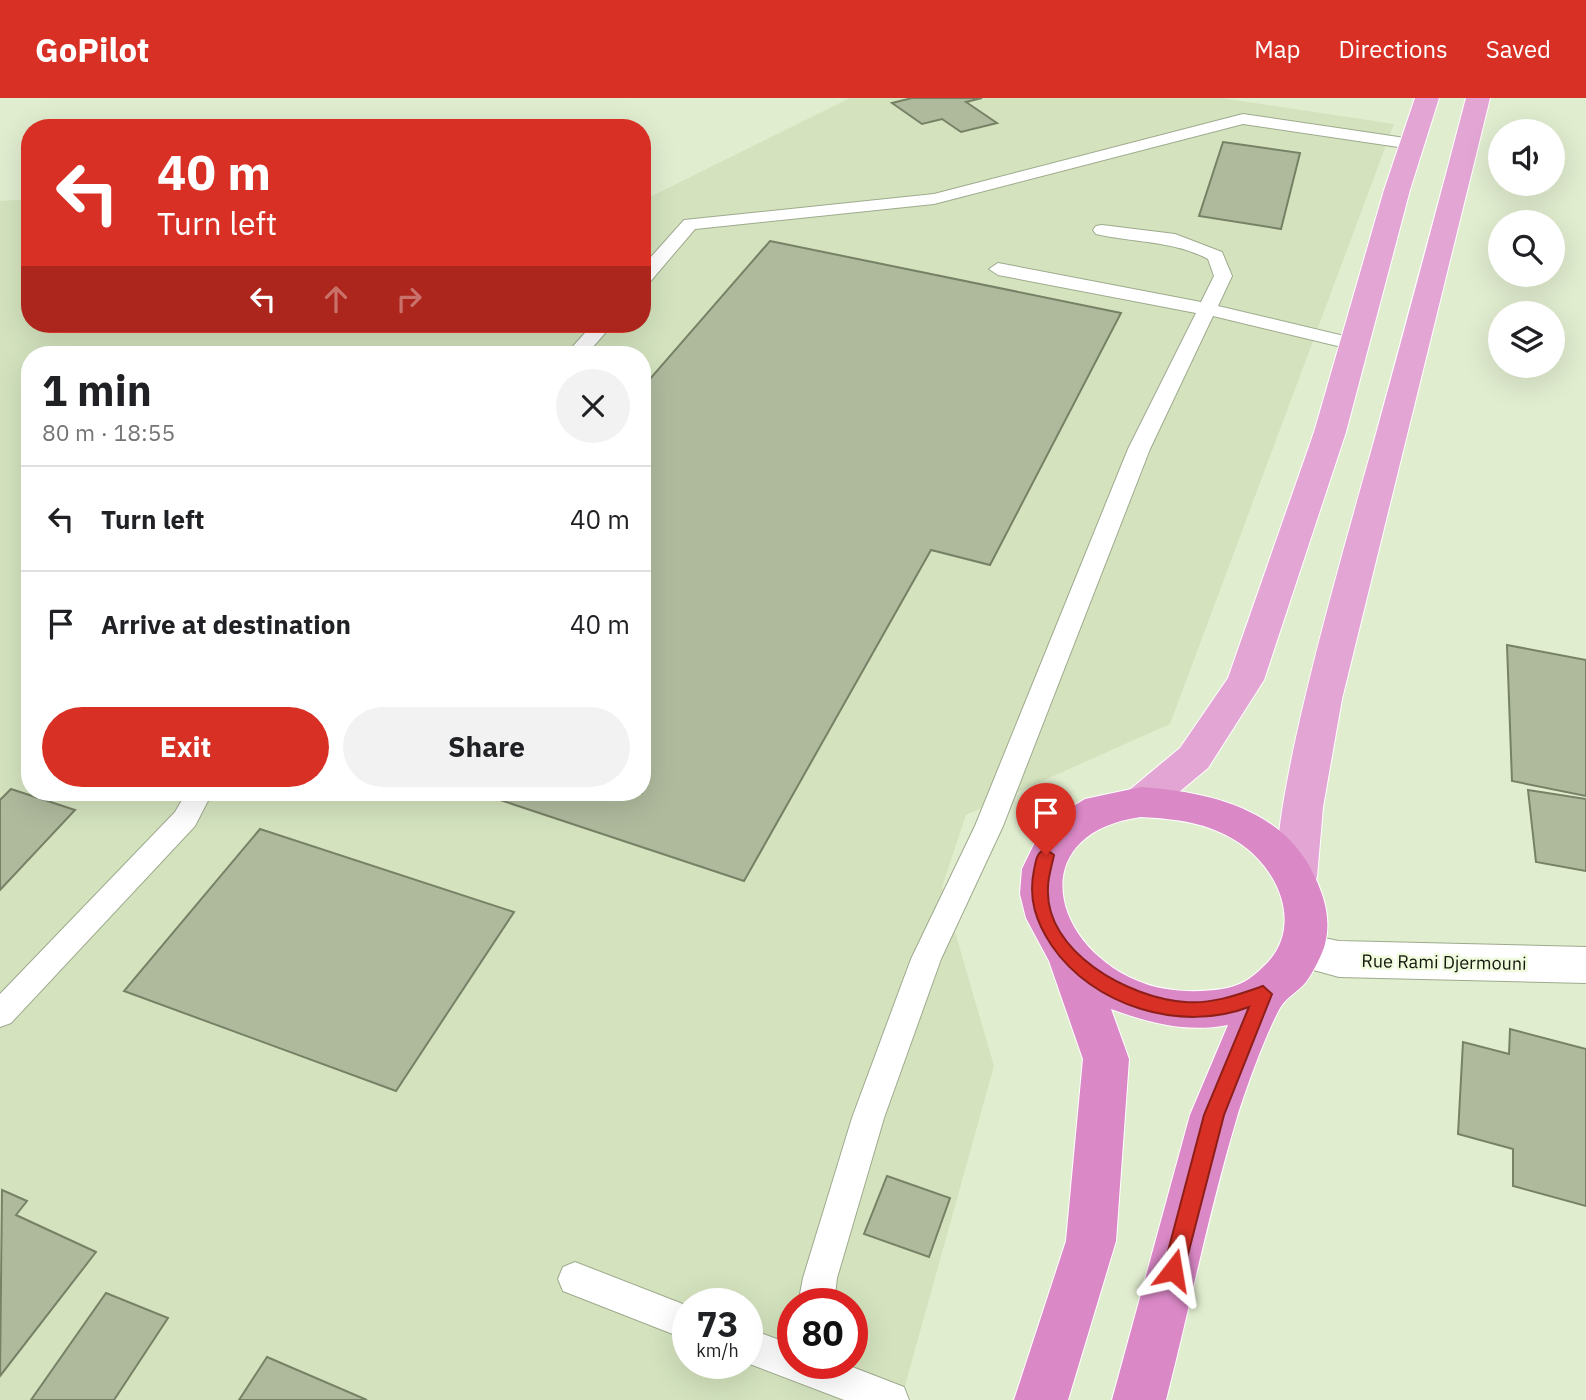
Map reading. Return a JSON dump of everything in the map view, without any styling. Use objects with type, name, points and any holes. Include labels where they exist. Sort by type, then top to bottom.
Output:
[{"type":"highway","points":[[1041,1400],[1091,1241],[1106,1059],[1070,958],[1047,924],[1039,888],[1046,855],[1068,828],[1101,810],[1141,802],[1186,804],[1230,819],[1269,845],[1296,877],[1309,914],[1303,951],[1288,975],[1263,994],[1227,1007],[1174,1008],[1142,1002],[1102,984],[1070,958]]},
{"type":"highway","points":[[1139,1400],[1214,1115],[1263,994]]},
{"type":"main road","points":[[1141,802],[1194,758],[1246,680],[1330,432],[1427,98]]},
{"type":"main road","points":[[1296,877],[1303,807],[1322,699],[1478,98]]},
{"type":"main road","name":"Rue Rami Djermouni","points":[[1303,951],[1339,959],[1586,965]]},
{"type":"lane","points":[[651,269],[690,225],[934,199],[1244,119],[1412,144]]},
{"type":"lane","points":[[818,1288],[868,1118],[926,959],[989,826],[1139,449],[1223,276],[1216,256],[1179,240],[1102,230]]},
{"type":"lane","points":[[998,269],[1206,309],[1354,344]]},
{"type":"lane","points":[[583,346],[595,333]]},
{"type":"lane","points":[[0,1014],[185,818],[195,801]]},
{"type":"lane","points":[[575,1279],[672,1317]]},
{"type":"lane","points":[[838,1379],[891,1400]]},
{"type":"shaded area","points":[[850,98],[1221,98],[1394,124],[1170,724],[966,815],[942,887],[994,1066],[901,1400],[0,1400],[0,201],[21,200],[21,333],[651,333],[651,197]]},
{"type":"building","points":[[912,98],[982,98],[966,102],[997,123],[961,132],[942,119],[922,124],[892,103]]},
{"type":"building","points":[[1223,142],[1300,153],[1281,229],[1199,216]]},
{"type":"building","points":[[770,241],[1121,313],[990,565],[931,550],[744,881],[503,801],[651,801],[651,378]]},
{"type":"building","points":[[1507,645],[1586,660],[1586,796],[1512,781]]},
{"type":"building","points":[[11,789],[21,792],[21,801],[48,801],[75,810],[0,890],[0,800]]},
{"type":"building","points":[[1528,790],[1586,799],[1586,871],[1536,862]]},
{"type":"building","points":[[260,829],[514,912],[396,1091],[124,991]]},
{"type":"building","points":[[1510,1029],[1586,1049],[1586,1206],[1513,1186],[1513,1149],[1458,1134],[1463,1042],[1509,1054]]},
{"type":"building","points":[[887,1176],[950,1198],[929,1257],[864,1234]]},
{"type":"building","points":[[2,1190],[27,1201],[16,1215],[96,1252],[0,1376]]},
{"type":"building","points":[[106,1293],[168,1318],[114,1400],[31,1400]]},
{"type":"building","points":[[267,1357],[367,1400],[239,1400]]},
{"type":"route","points":[[1046,855],[1039,888],[1047,924],[1070,958],[1102,984],[1142,1002],[1185,1010],[1227,1007],[1263,994],[1214,1115],[1173,1270]]}]
